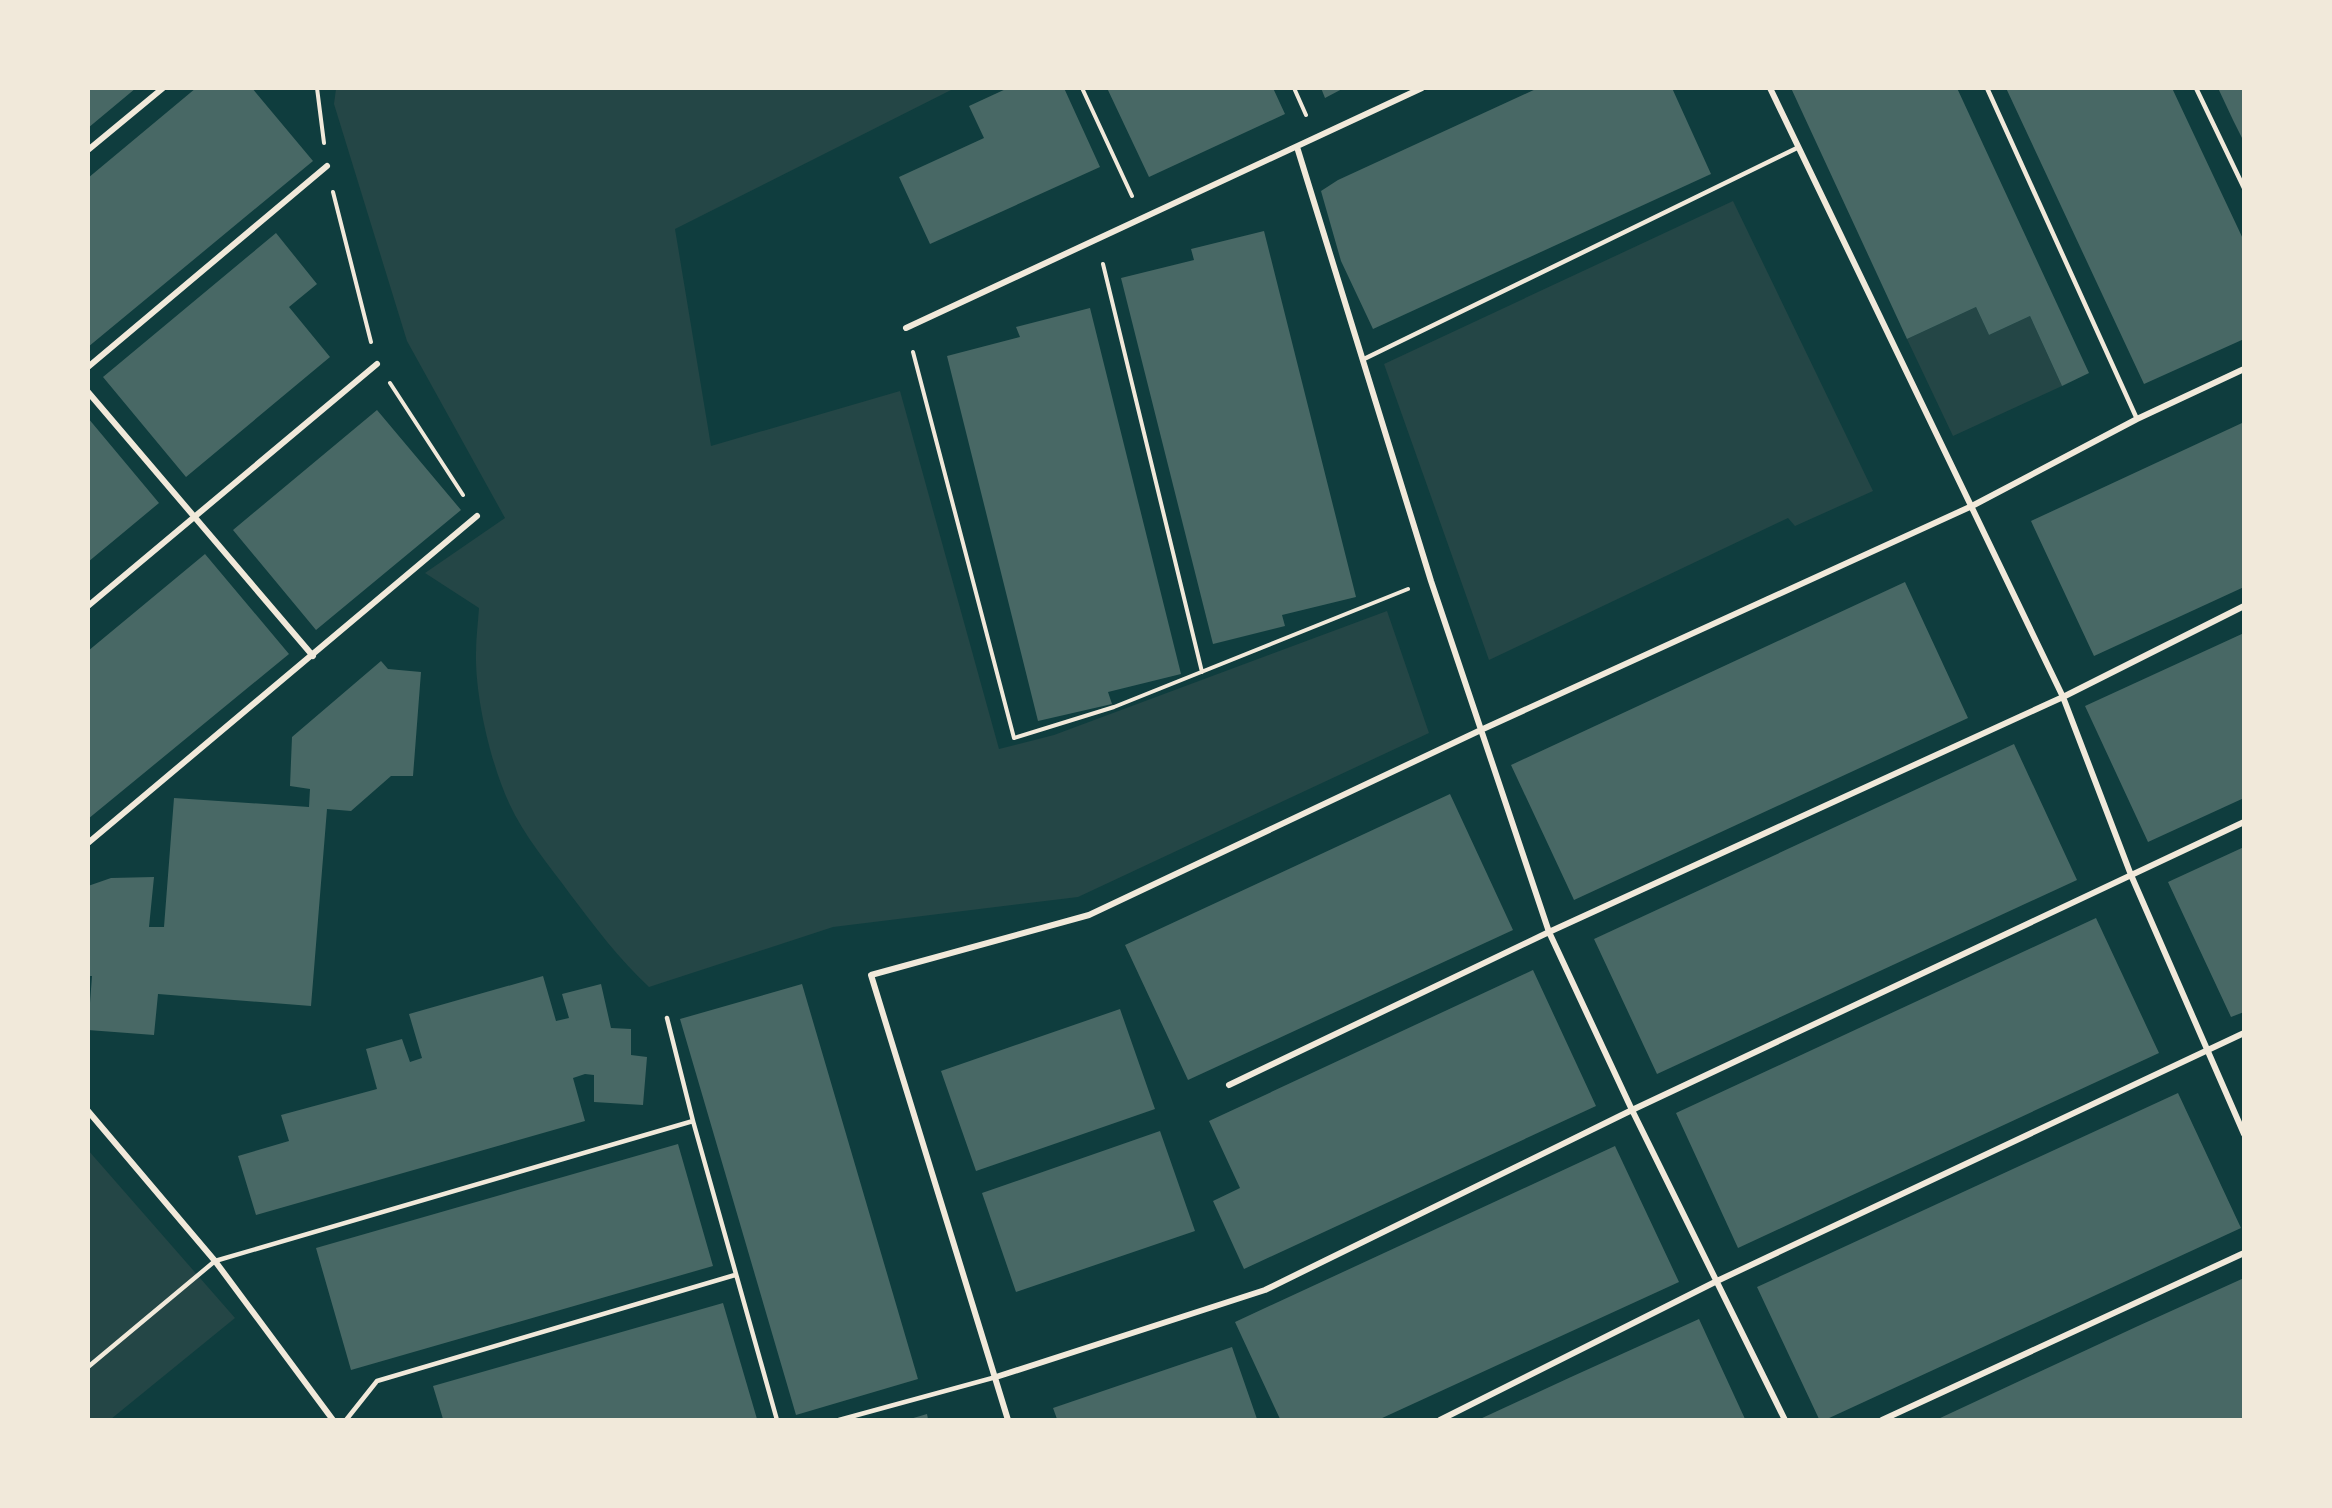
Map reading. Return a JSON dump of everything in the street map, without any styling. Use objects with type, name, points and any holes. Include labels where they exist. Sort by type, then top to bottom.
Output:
[{"type":"street","points":[[88,150],[163,88]]},
{"type":"street","points":[[906,328],[1422,88]]},
{"type":"street","points":[[1770,88],[2063,697],[2131,874],[2244,1134]]},
{"type":"street","points":[[1297,147],[1431,580],[1550,932],[1632,1110],[1785,1419]]},
{"type":"street","points":[[88,367],[327,166]]},
{"type":"street","points":[[88,606],[377,364]]},
{"type":"street","points":[[1008,1419],[871,975],[1089,915],[1483,729],[1972,506],[2137,419],[2244,369]]},
{"type":"street","points":[[88,392],[196,515],[313,656]]},
{"type":"street","points":[[88,843],[477,516]]},
{"type":"street","points":[[1229,1085],[1550,932],[2063,697],[2244,606]]},
{"type":"street","points":[[996,1377],[1265,1290],[1632,1110],[2244,822]]},
{"type":"street","points":[[1440,1419],[1717,1281],[2244,1033]]},
{"type":"street","points":[[88,1111],[214,1261],[333,1419]]},
{"type":"street","points":[[1882,1419],[2244,1253]]},
{"type":"lane","points":[[1987,88],[2137,419]]},
{"type":"lane","points":[[2196,88],[2244,188]]},
{"type":"lane","points":[[1364,359],[1797,148]]},
{"type":"lane","points":[[667,1018],[735,1275],[777,1419]]},
{"type":"lane","points":[[88,1367],[214,1261],[693,1120]]},
{"type":"lane","points":[[346,1419],[377,1381],[735,1275]]},
{"type":"lane","points":[[839,1419],[996,1377]]},
{"type":"path","points":[[317,88],[327,166],[377,364],[477,516]]},
{"type":"path","points":[[1082,88],[1143,219]]},
{"type":"path","points":[[1097,240],[1202,672]]},
{"type":"path","points":[[906,328],[1014,738],[1114,707],[1431,580]]},
{"type":"shaded area","points":[[336,89],[953,89],[675,229],[711,446],[900,391],[999,749],[1054,735],[1387,611],[1429,733],[1078,897],[833,927],[649,987],[617,954],[589,919],[537,850],[515,815],[496,769],[481,710],[476,670],[479,608],[425,573],[505,518],[407,341],[334,104]]},
{"type":"shaded area","points":[[1733,201],[1873,491],[1795,526],[1788,518],[1489,660],[1384,364]]},
{"type":"shaded area","points":[[1976,307],[1989,335],[2030,316],[2062,386],[1953,436],[1907,339]]},
{"type":"shaded area","points":[[88,1150],[235,1318],[111,1419],[89,1419]]},
{"type":"building","points":[[88,88],[136,88],[88,128]]},
{"type":"building","points":[[196,88],[252,88],[313,161],[88,347],[88,178]]},
{"type":"building","points":[[1008,88],[1064,88],[1100,167],[930,244],[899,177],[984,138],[969,106]]},
{"type":"building","points":[[1107,88],[1273,88],[1285,114],[1149,177]]},
{"type":"building","points":[[1321,88],[1344,88],[1325,98]]},
{"type":"building","points":[[1538,88],[1672,88],[1711,174],[1373,329],[1341,261],[1321,191],[1338,180]]},
{"type":"building","points":[[1791,88],[1957,88],[2089,373],[2062,386],[2030,316],[1989,335],[1976,307],[1907,339]]},
{"type":"building","points":[[2006,88],[2172,88],[2244,241],[2244,339],[2144,384]]},
{"type":"building","points":[[2218,88],[2244,88],[2244,142],[2233,120]]},
{"type":"building","points":[[1264,231],[1356,597],[1282,615],[1285,626],[1213,644],[1121,278],[1194,260],[1191,249]]},
{"type":"building","points":[[276,233],[317,284],[289,307],[330,357],[186,477],[103,377]]},
{"type":"building","points":[[1090,308],[1181,674],[1108,692],[1112,704],[1038,721],[947,356],[1020,337],[1016,327]]},
{"type":"building","points":[[377,410],[461,510],[316,630],[233,530]]},
{"type":"building","points":[[88,418],[159,503],[88,562]]},
{"type":"building","points":[[2242,423],[2244,587],[2094,656],[2031,521]]},
{"type":"building","points":[[205,554],[289,654],[88,819],[88,651]]},
{"type":"building","points":[[1905,582],[1968,718],[1574,900],[1511,765]]},
{"type":"building","points":[[2244,633],[2244,798],[2148,842],[2085,706]]},
{"type":"building","points":[[381,661],[388,669],[421,672],[413,776],[391,776],[351,811],[327,809],[311,1006],[158,994],[154,1035],[88,1030],[92,976],[88,976],[88,886],[111,878],[154,877],[149,927],[164,927],[174,798],[309,807],[310,789],[290,786],[292,737]]},
{"type":"building","points":[[2014,744],[2077,880],[1657,1074],[1594,939]]},
{"type":"building","points":[[1450,794],[1513,930],[1188,1080],[1125,945]]},
{"type":"building","points":[[2244,847],[2244,1012],[2231,1017],[2168,882]]},
{"type":"building","points":[[2096,918],[2159,1053],[1738,1248],[1676,1113]]},
{"type":"building","points":[[1533,970],[1596,1106],[1244,1269],[1213,1201],[1240,1188],[1209,1121]]},
{"type":"building","points":[[543,976],[556,1021],[569,1018],[562,994],[601,984],[611,1028],[631,1029],[631,1055],[647,1057],[643,1105],[594,1102],[594,1075],[585,1074],[573,1078],[585,1121],[256,1215],[238,1156],[289,1141],[281,1115],[377,1089],[366,1049],[402,1039],[410,1062],[422,1058],[409,1014]]},
{"type":"building","points":[[802,984],[918,1379],[796,1415],[680,1019]]},
{"type":"building","points":[[1120,1009],[1155,1109],[976,1171],[941,1071]]},
{"type":"building","points":[[2178,1093],[2241,1228],[1827,1419],[1819,1419],[1757,1287]]},
{"type":"building","points":[[1160,1131],[1195,1231],[1016,1292],[982,1193]]},
{"type":"building","points":[[678,1144],[713,1266],[351,1370],[316,1248]]},
{"type":"building","points":[[1615,1146],[1679,1282],[1380,1419],[1280,1419],[1235,1322]]},
{"type":"building","points":[[2244,1278],[2244,1419],[1938,1419],[2138,1326]]},
{"type":"building","points":[[723,1303],[757,1419],[443,1419],[433,1386]]},
{"type":"building","points":[[1699,1319],[1745,1419],[1480,1419],[1571,1377]]},
{"type":"building","points":[[1232,1347],[1257,1419],[1057,1419],[1053,1408]]},
{"type":"building","points":[[927,1414],[928,1419],[910,1419]]}]
